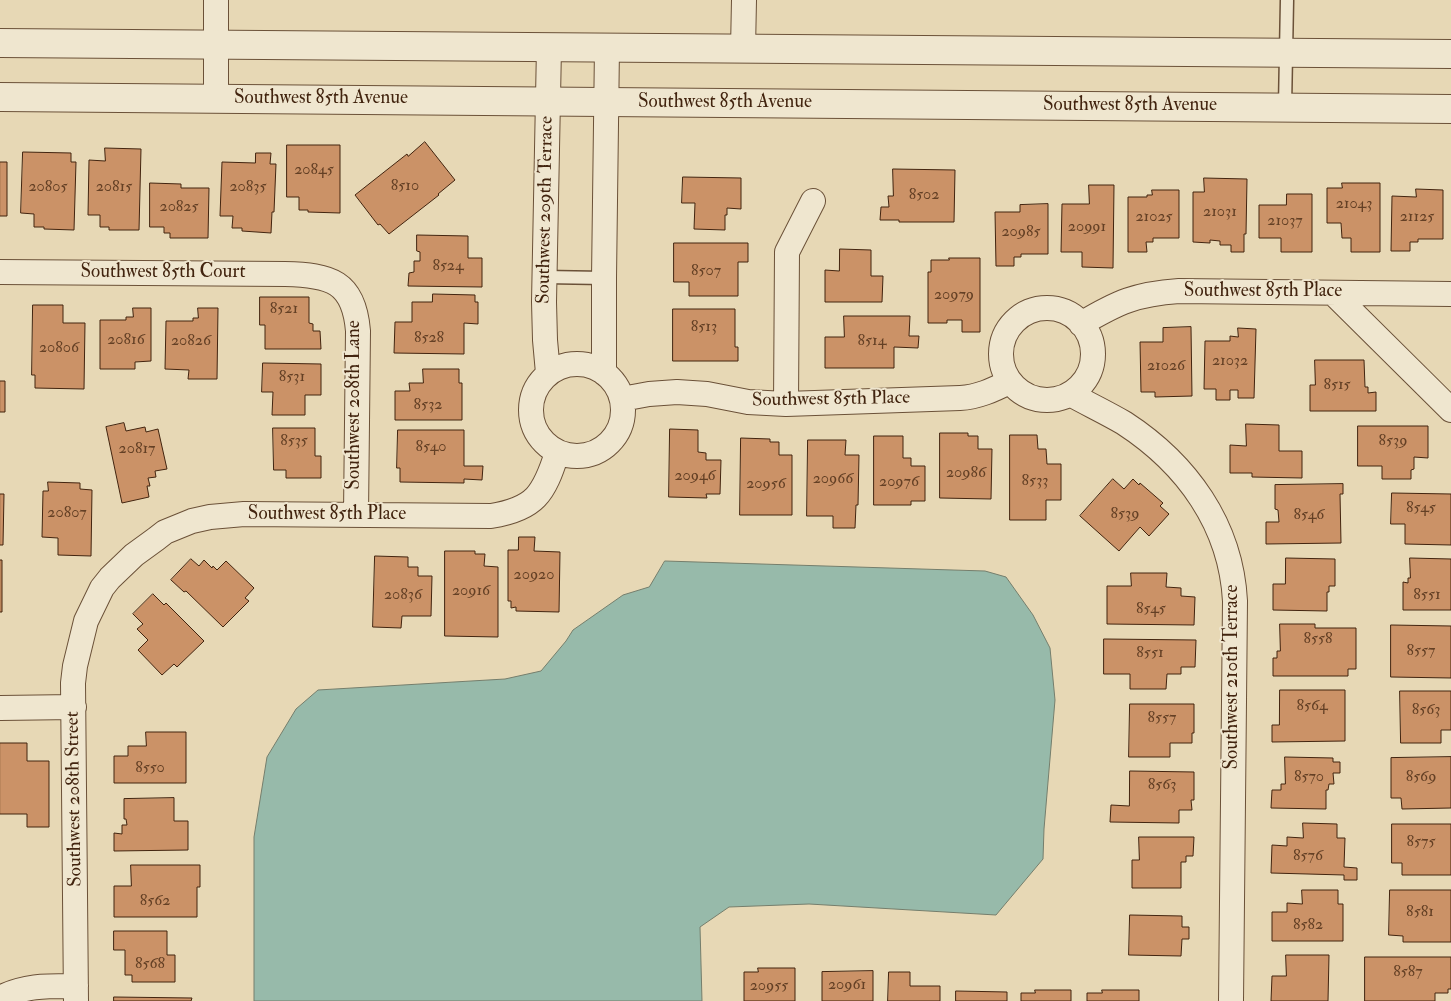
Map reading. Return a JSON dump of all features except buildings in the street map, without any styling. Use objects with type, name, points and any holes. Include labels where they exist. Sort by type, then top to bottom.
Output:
[{"type":"street","points":[[216,0],[216,99]]},
{"type":"street","points":[[743,48],[744,0]]},
{"type":"street","points":[[0,43],[1451,54]]},
{"type":"street","name":"Southwest 209th Terrace","points":[[548,374],[545,340],[545,277],[549,47]]},
{"type":"street","points":[[604,373],[607,47]]},
{"type":"street","name":"Southwest 85th Avenue","points":[[0,97],[1451,109]]},
{"type":"street","points":[[786,404],[787,252],[813,201]]},
{"type":"street","name":"Southwest 85th Court","points":[[0,272],[285,274],[314,275],[326,278]]},
{"type":"street","name":"Southwest 208th Lane","points":[[326,278],[344,290],[354,306],[357,319],[356,514]]},
{"type":"street","name":"Southwest 85th Place","points":[[1081,324],[1124,300],[1157,292],[1451,294]]},
{"type":"street","points":[[1333,293],[1451,410]]},
{"type":"street","points":[[1048,308],[1072,315],[1081,324],[1089,335],[1093,348],[1088,374],[1081,386],[1060,399],[1049,401],[1027,396],[1009,382],[1000,358],[1001,345],[1005,333],[1013,322],[1023,314],[1035,309],[1048,308]]},
{"type":"street","points":[[576,364],[596,368],[604,373],[612,380],[622,399],[622,420],[614,439],[588,456],[578,457],[558,453],[546,446],[537,435],[532,423],[530,409],[532,396],[539,384],[548,374],[561,367],[576,364]]},
{"type":"street","name":"Southwest 85th Place","points":[[622,399],[649,394],[677,392],[707,394],[748,402],[786,404],[972,397],[986,393],[1009,382]]},
{"type":"street","name":"Southwest 210th Terrace","points":[[1070,394],[1114,417],[1140,434],[1184,475],[1199,494],[1213,517],[1225,544],[1234,581],[1235,625],[1231,1001]]},
{"type":"street","name":"Southwest 85th Place","points":[[96,600],[110,578],[134,555],[165,532],[192,521],[210,517],[244,514],[491,516],[525,506],[536,497],[546,484],[558,453]]},
{"type":"street","name":"Southwest 208th Street","points":[[76,994],[73,682],[86,622],[96,600]]},
{"type":"street","points":[[0,708],[74,707]]},
{"type":"street","points":[[0,998],[15,990],[45,986],[76,994]]},
{"type":"lane","points":[[1285,107],[1287,0]]},
{"type":"lane","points":[[545,277],[604,278]]},
{"type":"shaded area","points":[[665,561],[985,571],[1006,577],[1033,615],[1050,648],[1055,700],[1043,859],[996,915],[809,904],[729,907],[700,927],[702,1001],[254,1001],[254,837],[267,757],[296,709],[318,690],[505,679],[541,671],[573,630],[623,595],[649,587]]}]
